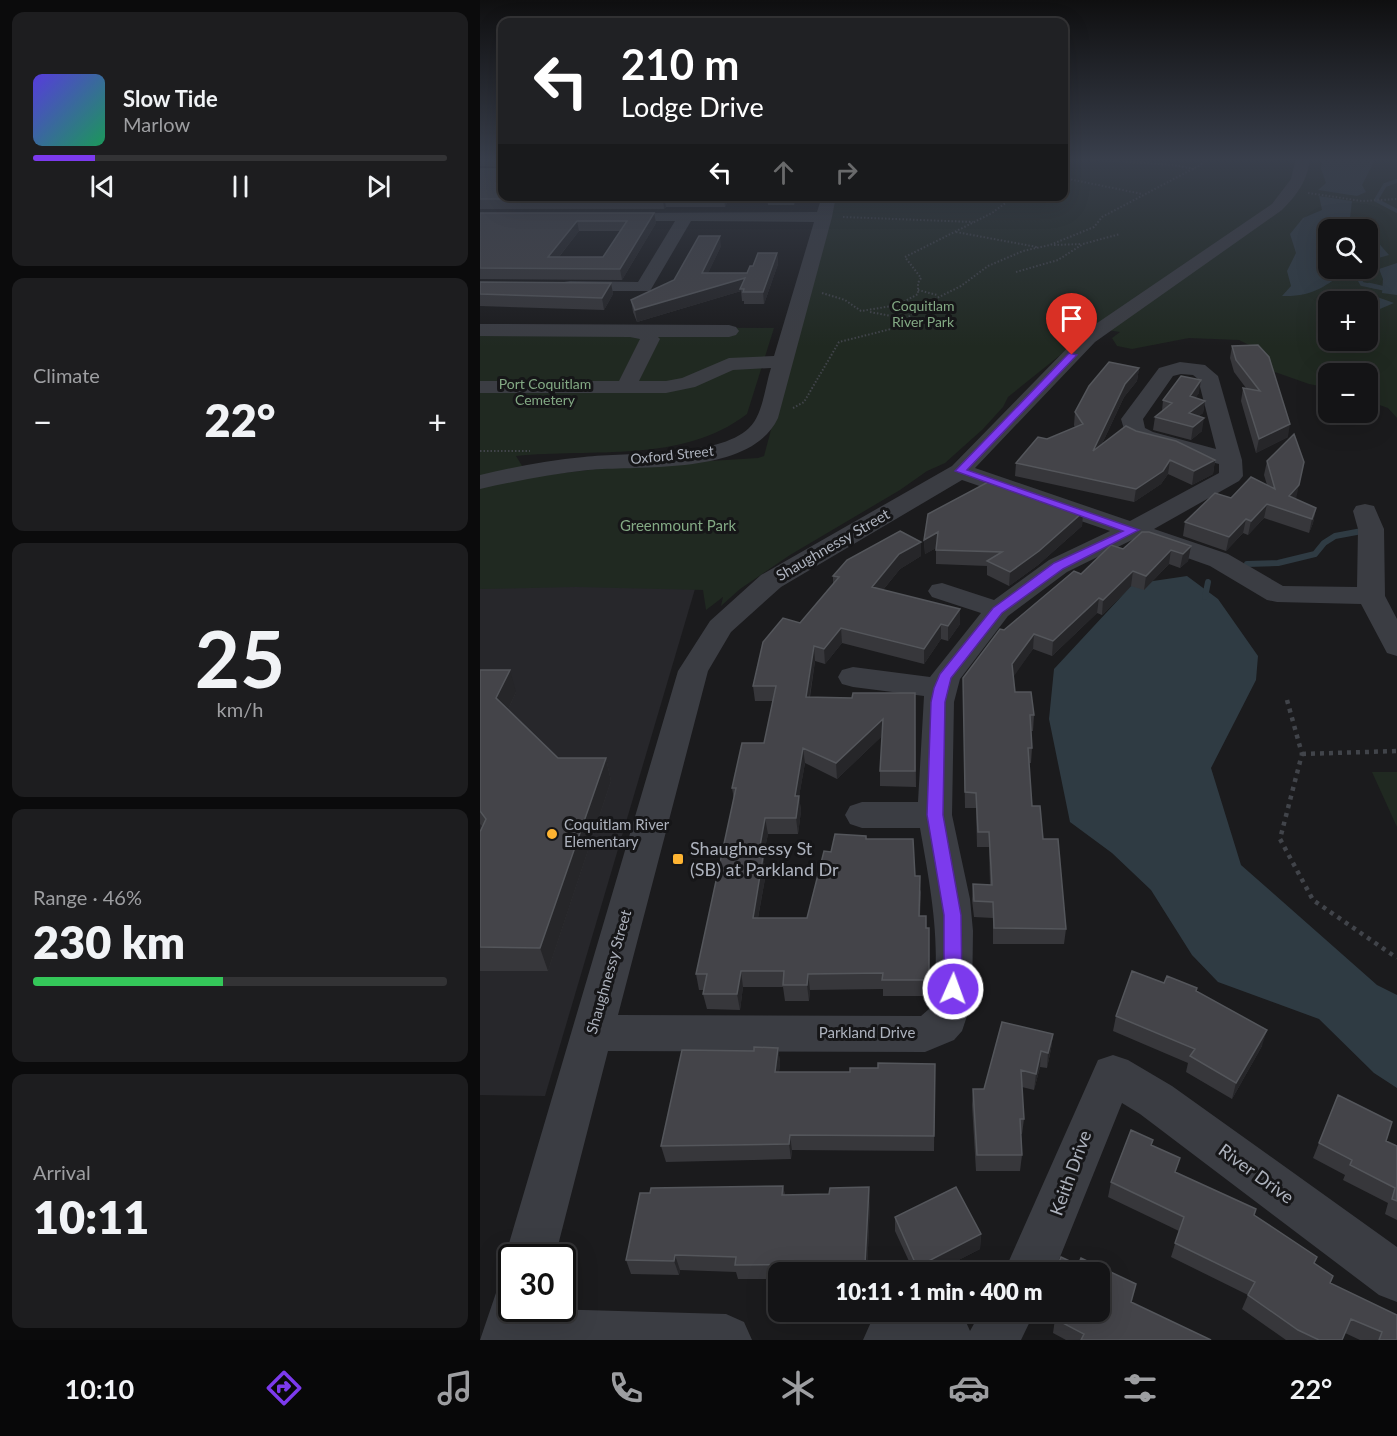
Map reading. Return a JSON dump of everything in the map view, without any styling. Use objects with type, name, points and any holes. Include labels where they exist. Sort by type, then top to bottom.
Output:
[{"type":"street","points":[[550,286],[644,287],[683,221]]},
{"type":"street","points":[[765,422],[823,221]]},
{"type":"street","name":"Shaughnessy Street","points":[[534,1244],[693,671],[720,627],[771,581],[960,471],[1088,338],[1258,221]]},
{"type":"street","points":[[480,330],[729,331]]},
{"type":"street","points":[[626,387],[650,339],[646,333],[630,331]]},
{"type":"street","points":[[480,387],[678,386],[715,369],[735,363],[783,362]]},
{"type":"street","points":[[1180,368],[1198,369],[1208,376],[1230,460],[1145,437],[1132,428],[1132,419],[1166,372],[1180,368]]},
{"type":"street","name":"Oxford Street","points":[[480,482],[576,465],[716,452],[748,440],[758,433],[765,422]]},
{"type":"street","name":"Parkland Drive","points":[[592,1033],[926,1034],[939,1027],[947,1018],[952,1001],[954,931],[951,899],[935,815],[938,702],[945,677],[998,610],[1058,566],[1133,530],[1229,479],[1232,476],[1230,460]]},
{"type":"street","points":[[960,471],[1219,560],[1277,594],[1371,596]]},
{"type":"street","points":[[1365,512],[1371,529],[1371,596],[1397,647]]},
{"type":"street","points":[[942,591],[998,610]]},
{"type":"street","points":[[853,677],[941,688]]},
{"type":"street","points":[[862,815],[935,815]]},
{"type":"street","name":"Keith Drive","points":[[1034,1262],[1054,1220],[1090,1120],[1113,1074]]},
{"type":"street","name":"River Drive","points":[[1113,1074],[1156,1100],[1397,1277]]},
{"type":"street","points":[[992,1340],[1003,1322]]},
{"type":"street","points":[[510,1328],[726,1340]]},
{"type":"street","points":[[889,1340],[948,1340]]},
{"type":"path","points":[[960,221],[974,222]]},
{"type":"path","points":[[765,422],[804,402],[839,342],[895,328],[923,305],[961,286],[988,266],[1050,245],[1094,227],[1099,221]]},
{"type":"path","points":[[861,311],[898,305],[918,294],[918,284],[921,278],[905,258],[974,222]]},
{"type":"path","points":[[955,232],[1038,248]]},
{"type":"path","points":[[1050,245],[1083,244],[1120,234]]},
{"type":"path","points":[[1016,272],[1058,260],[1083,244]]},
{"type":"path","points":[[918,290],[938,296]]},
{"type":"path","points":[[803,292],[817,292],[845,300],[861,311],[907,319]]},
{"type":"path","points":[[1287,700],[1302,754],[1280,839],[1313,900],[1397,958]]},
{"type":"path","points":[[1302,754],[1397,751]]},
{"type":"shaded area","points":[[1301,221],[1318,221],[1318,279],[1335,279],[1310,293],[1282,296],[1291,286],[1287,271],[1296,253],[1290,234]]},
{"type":"shaded area","points":[[1378,242],[1389,255],[1378,258]]},
{"type":"shaded area","points":[[1397,263],[1397,295],[1382,293],[1383,279],[1379,269]]},
{"type":"shaded area","points":[[1378,297],[1394,303],[1378,310]]},
{"type":"shaded area","name":"Coquitlam River Elementary","points":[[480,571],[700,572],[545,1096],[480,1095]]},
{"type":"shaded area","points":[[1187,576],[1218,599],[1258,656],[1256,680],[1211,768],[1241,865],[1377,985],[1397,995],[1397,1088],[1374,1073],[1319,1019],[1218,982],[1192,955],[1151,890],[1112,853],[1070,822],[1049,719],[1054,669],[1133,584]]},
{"type":"green space","points":[[827,221],[1318,221],[1318,279],[1378,279],[1378,221],[1397,221],[1397,418],[1388,408],[1378,404],[1378,363],[1318,363],[1318,386],[1272,371],[1249,345],[1239,340],[1189,338],[1132,349],[1117,346],[1112,338],[1120,332],[1094,328],[1008,397],[1003,407],[983,429],[945,463],[927,471],[900,490],[790,555],[740,589],[721,606],[723,597],[706,610],[703,590],[576,587],[480,589],[480,326],[774,328],[747,414],[722,430],[694,441],[636,451],[516,456],[529,477],[614,467],[764,456]]},
{"type":"green space","points":[[1372,772],[1397,772],[1397,827]]},
{"type":"building","points":[[480,221],[649,221],[620,269],[480,268]],"holes":[[[577,221],[627,221],[603,257],[548,257]]]},
{"type":"building","points":[[699,236],[720,236],[702,273],[747,273],[750,266],[753,266],[758,253],[777,253],[763,292],[743,292],[744,289],[740,289],[745,278],[635,310],[631,300],[674,280]]},
{"type":"building","points":[[480,282],[611,283],[602,298],[480,294]]},
{"type":"building","points":[[1258,345],[1269,357],[1290,424],[1259,439],[1243,388],[1260,391],[1236,360],[1232,346]]},
{"type":"building","points":[[1109,362],[1139,368],[1125,384],[1093,451],[1126,426],[1136,431],[1176,441],[1215,460],[1194,471],[1170,460],[1163,471],[1136,489],[1016,463],[1038,437],[1047,439],[1083,424],[1075,412],[1089,386]]},
{"type":"building","points":[[1181,376],[1201,380],[1190,396],[1205,401],[1189,413],[1204,418],[1193,427],[1155,417],[1172,403],[1163,400]]},
{"type":"building","points":[[1294,434],[1304,462],[1299,485],[1289,496],[1316,508],[1312,519],[1267,504],[1251,521],[1246,519],[1229,537],[1185,522],[1215,493],[1231,498],[1251,477],[1275,489],[1267,461]]},
{"type":"building","points":[[988,482],[996,485],[998,483],[1083,512],[1039,551],[1010,572],[987,561],[1002,552],[936,550],[938,532],[924,540],[928,514]]},
{"type":"building","points":[[900,531],[921,542],[899,554],[872,587],[960,609],[948,626],[941,624],[924,649],[841,628],[824,649],[814,646],[806,697],[852,698],[853,693],[915,693],[915,771],[880,771],[883,719],[836,763],[803,748],[795,796],[799,796],[796,818],[765,818],[758,857],[763,857],[753,918],[807,918],[824,851],[831,852],[835,834],[866,836],[866,839],[913,839],[915,876],[920,876],[919,916],[926,916],[926,928],[929,928],[929,980],[882,980],[883,973],[808,974],[807,985],[783,985],[784,971],[741,971],[737,994],[703,994],[707,974],[696,974],[736,788],[732,788],[742,743],[764,743],[776,686],[753,686],[763,642],[783,618],[800,623],[839,577],[833,576],[847,560]]},
{"type":"building","points":[[1142,532],[1149,532],[1191,546],[1183,554],[1171,550],[1146,576],[1133,571],[1103,600],[1099,598],[1053,641],[1034,634],[1012,664],[1015,692],[1031,692],[1034,715],[1030,715],[1032,748],[1028,748],[1032,806],[1040,806],[1043,839],[1058,839],[1066,929],[994,928],[993,902],[974,901],[973,884],[992,885],[989,832],[978,832],[976,793],[965,792],[963,678],[1000,629],[1004,630],[1074,571],[1081,574],[1111,545],[1123,549]]},
{"type":"building","points":[[480,670],[510,670],[496,698],[558,758],[606,758],[540,948],[480,947],[480,832],[486,819],[480,811]]},
{"type":"building","points":[[1132,971],[1164,983],[1167,976],[1197,988],[1196,991],[1267,1030],[1236,1083],[1190,1056],[1195,1049],[1116,1016]]},
{"type":"building","points":[[1002,1022],[1053,1034],[1048,1053],[1041,1051],[1036,1074],[1021,1070],[1024,1119],[1020,1119],[1022,1155],[977,1155],[973,1089],[984,1089]]},
{"type":"building","points":[[754,1047],[778,1048],[775,1072],[850,1072],[850,1068],[878,1068],[878,1063],[935,1064],[934,1136],[790,1135],[789,1144],[661,1146],[682,1050],[754,1051]]},
{"type":"building","points":[[1338,1095],[1392,1122],[1386,1141],[1397,1146],[1397,1201],[1392,1199],[1395,1188],[1350,1165],[1352,1160],[1319,1143]]},
{"type":"building","points":[[1131,1130],[1153,1140],[1151,1145],[1180,1158],[1175,1172],[1256,1209],[1254,1215],[1317,1257],[1314,1263],[1333,1276],[1330,1283],[1397,1315],[1397,1340],[1379,1340],[1382,1332],[1351,1319],[1342,1340],[1319,1340],[1298,1330],[1248,1295],[1255,1282],[1175,1243],[1184,1217],[1111,1182]]},
{"type":"building","points":[[783,1186],[782,1195],[829,1194],[830,1188],[869,1187],[865,1262],[768,1262],[768,1265],[735,1265],[736,1257],[675,1255],[674,1261],[626,1260],[640,1193],[650,1193],[651,1188]]},
{"type":"building","points":[[956,1187],[981,1234],[927,1262],[915,1262],[895,1217]]},
{"type":"building","points":[[1061,1257],[1072,1262],[1059,1262]]},
{"type":"building","points":[[1110,1272],[1136,1284],[1131,1302],[1211,1340],[1081,1340],[1084,1334],[1061,1322],[1110,1322]]},
{"type":"waterway","points":[[1359,279],[1362,284],[1377,287]]},
{"type":"waterway","points":[[1369,285],[1382,288]]},
{"type":"waterway","points":[[1247,564],[1278,563],[1315,554],[1324,543],[1335,536],[1362,531]]},
{"type":"waterway","points":[[1205,597],[1208,582]]},
{"type":"place","name":"Coquitlam River Elementary","points":[[552,834]]},
{"type":"place","name":"Shaughnessy St (SB) at Parkland Dr","points":[[678,859]]},
{"type":"route","points":[[953,989],[954,931],[951,899],[935,815],[938,702],[945,677],[998,610],[1058,566],[1133,530],[960,471],[1072,355]]},
{"type":"park label","name":"Coquitlam River Park","points":[[923,314]]},
{"type":"park label","name":"Port Coquitlam Cemetery","points":[[545,392]]},
{"type":"park label","name":"Greenmount Park","points":[[678,526]]}]
